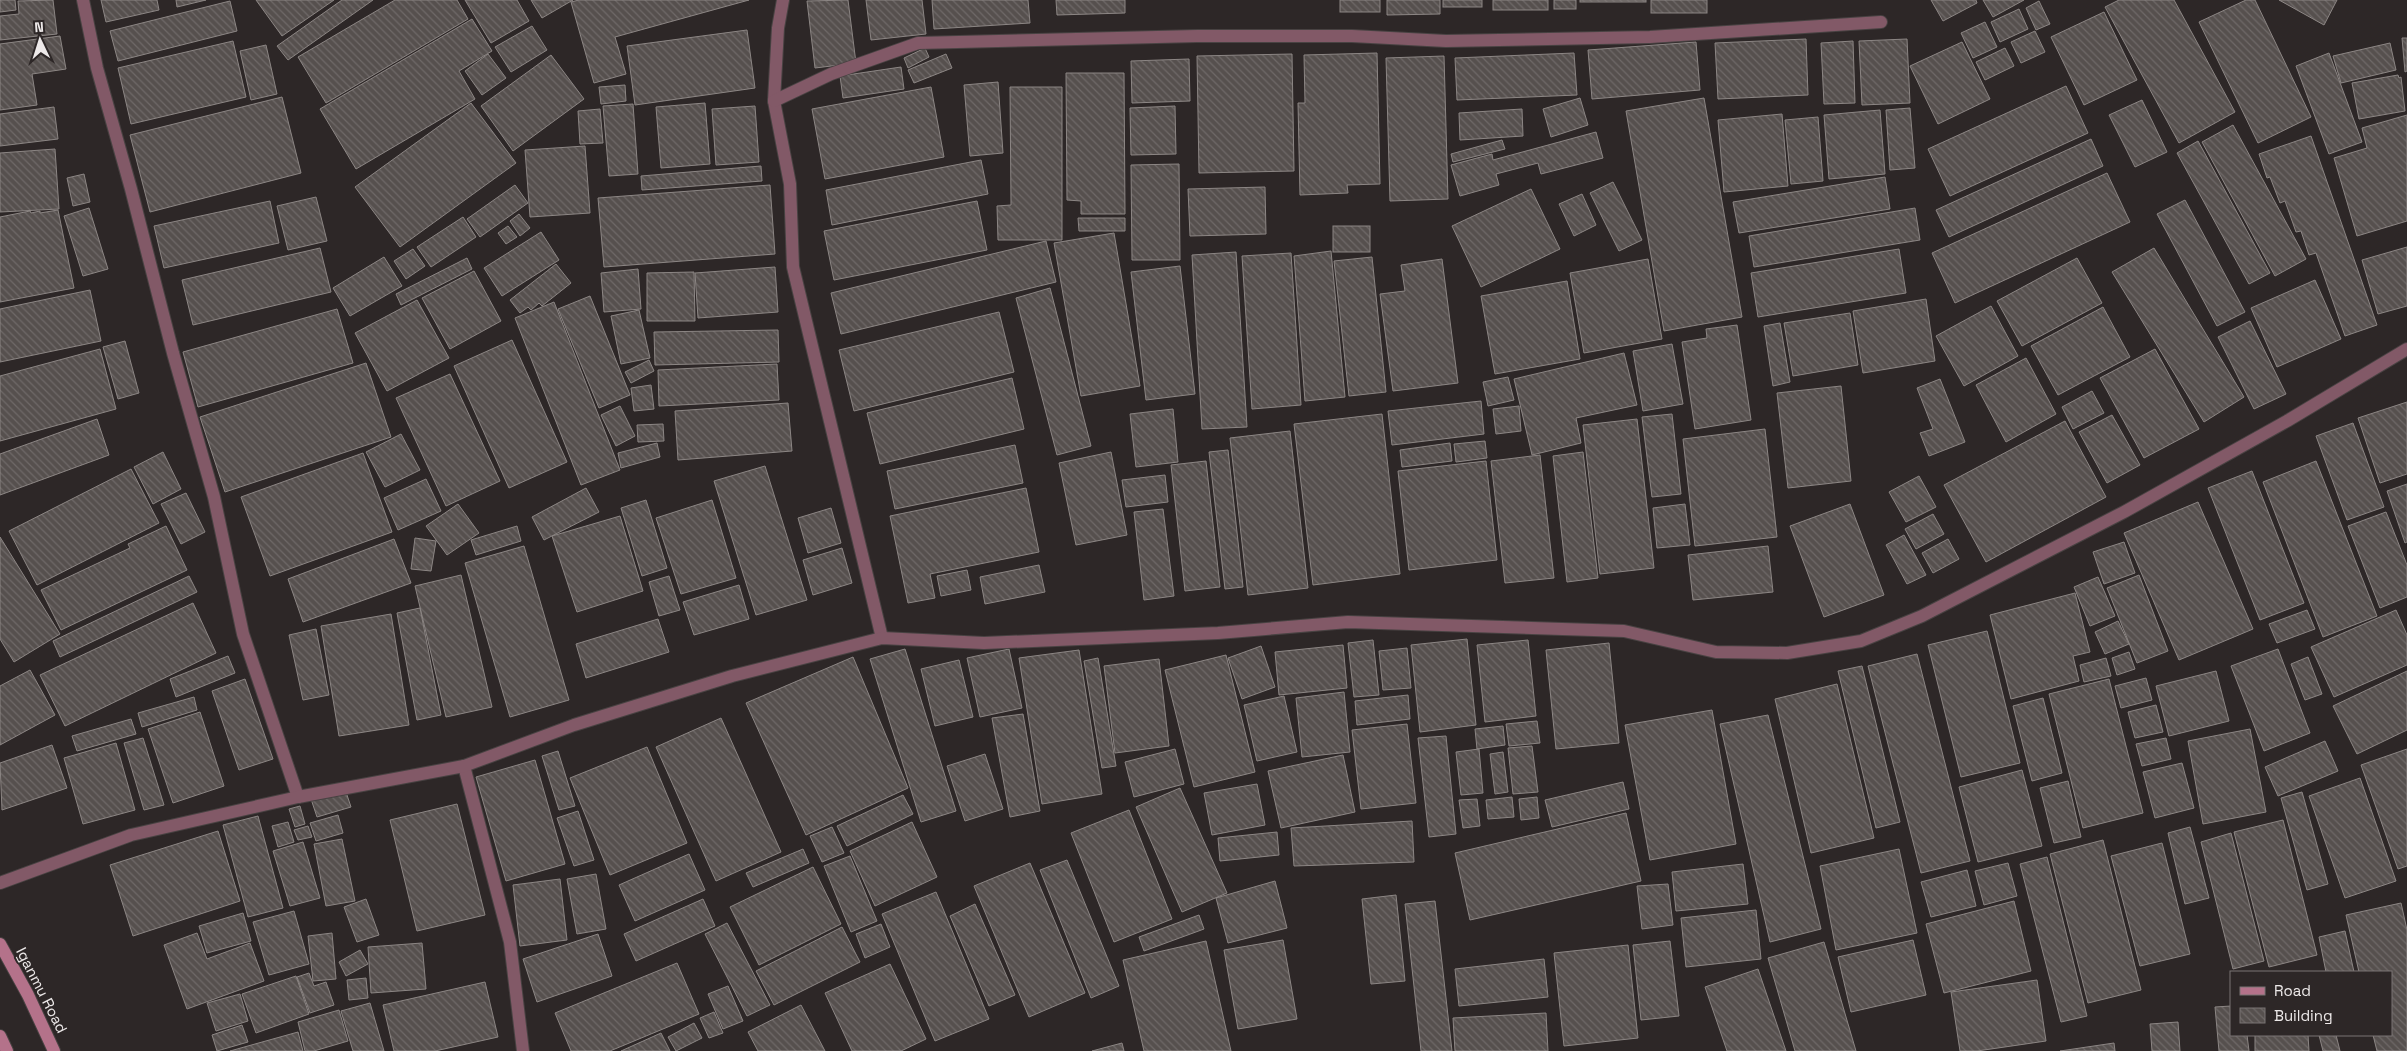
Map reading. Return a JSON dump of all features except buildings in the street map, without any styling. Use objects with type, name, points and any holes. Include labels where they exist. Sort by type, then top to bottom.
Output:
[{"type":"main road","name":"Iganmu Road","points":[[0,944],[54,1051]]},
{"type":"main road","points":[[0,1036],[7,1051]]},
{"type":"street","points":[[83,0],[97,68],[131,189],[173,353],[214,497],[243,634],[298,797]]},
{"type":"street","points":[[783,0],[778,28],[774,101],[790,184],[793,267],[812,356],[882,638]]},
{"type":"street","points":[[774,101],[831,74],[918,43],[1197,36],[1352,36],[1446,41],[1650,37],[1881,22]]},
{"type":"street","points":[[0,883],[131,835],[298,797],[464,766],[574,725],[732,676],[882,638],[984,643],[1218,633],[1348,622],[1624,631],[1716,652],[1787,653],[1861,641],[1922,616],[2115,516],[2287,421],[2407,349]]},
{"type":"street","points":[[464,766],[510,942],[522,1051]]}]
